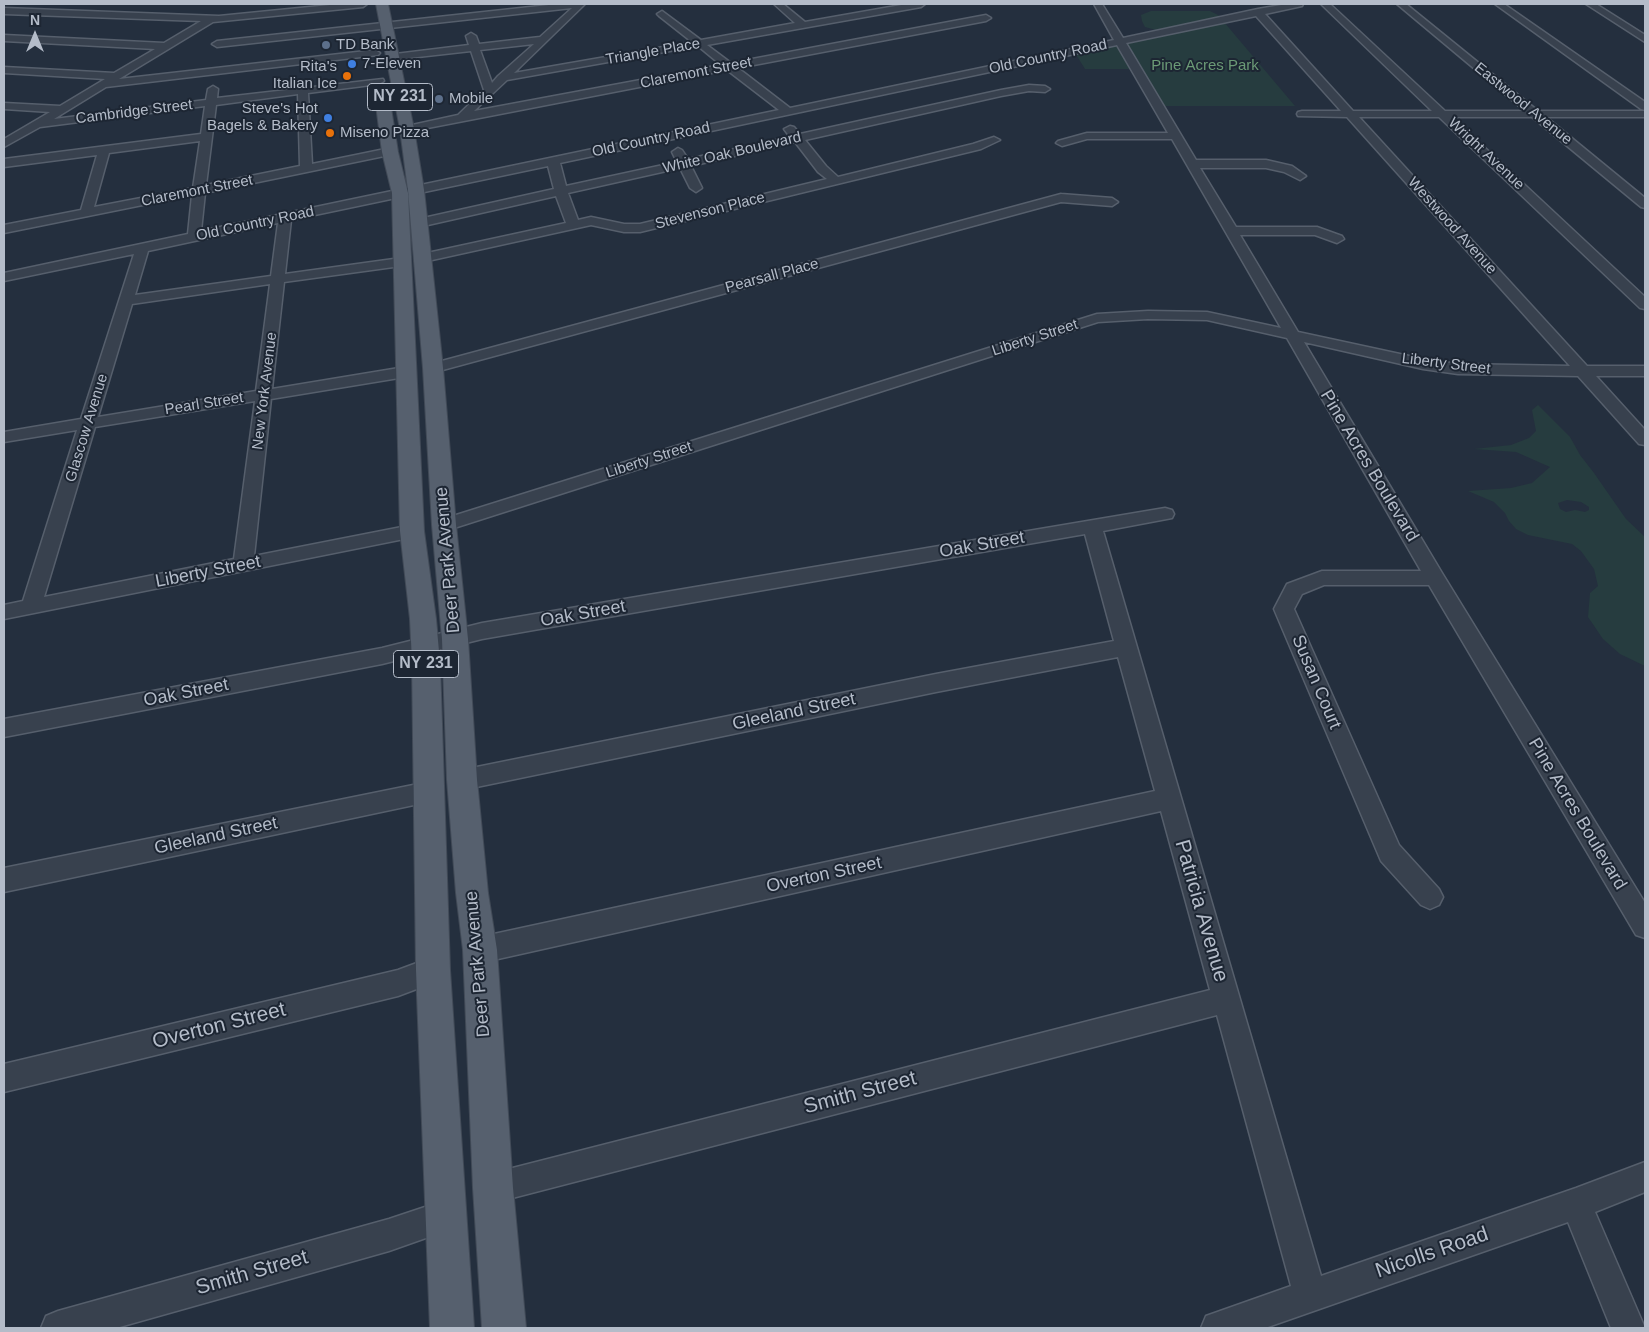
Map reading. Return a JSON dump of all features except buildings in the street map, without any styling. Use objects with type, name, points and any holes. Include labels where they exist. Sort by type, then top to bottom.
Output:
[{"type":"main road","name":"Deer Park Avenue","points":[[376,25],[380,81],[390,152],[408,192],[419,223],[412,260]]},
{"type":"main road","name":"Deer Park Avenue","points":[[376,25],[407,129],[408,192],[419,370],[444,525],[455,638],[462,780],[472,893],[480,950],[493,1188],[504,1328]]},
{"type":"main road","name":"Deer Park Avenue","points":[[419,370],[412,531],[425,647],[433,970],[452,1328]]},
{"type":"street","points":[[101,84],[376,25],[466,17],[540,6],[580,4]]},
{"type":"street","points":[[462,117],[540,40],[580,4]]},
{"type":"street","points":[[778,4],[803,26]]},
{"type":"street","name":"Triangle Place","points":[[502,78],[921,4]]},
{"type":"street","name":"Pine Acres Boulevard","points":[[1098,4],[1435,578],[1645,926]]},
{"type":"street","name":"Old Country Road","points":[[4,277],[1299,4]]},
{"type":"street","name":"Wright Avenue","points":[[1325,4],[1645,305]]},
{"type":"street","name":"Eastwood Avenue","points":[[1401,4],[1645,204]]},
{"type":"street","points":[[1498,4],[1645,107]]},
{"type":"street","points":[[1590,4],[1645,39]]},
{"type":"street","points":[[4,10],[82,15],[214,19],[295,8],[475,47],[540,40]]},
{"type":"street","name":"Westwood Avenue","points":[[1258,12],[1645,440]]},
{"type":"street","points":[[662,14],[731,66],[783,113],[797,139],[822,169],[836,181]]},
{"type":"street","points":[[65,23],[82,15]]},
{"type":"street","points":[[466,17],[489,90]]},
{"type":"street","name":"Claremont Street","points":[[407,129],[986,18]]},
{"type":"street","points":[[4,144],[163,46],[214,19],[221,21],[194,237]]},
{"type":"street","points":[[1620,23],[1637,23]]},
{"type":"street","points":[[217,58],[376,25]]},
{"type":"street","points":[[18,47],[49,32]]},
{"type":"street","points":[[4,38],[163,46]]},
{"type":"street","points":[[4,70],[114,76]]},
{"type":"street","points":[[976,72],[1001,93]]},
{"type":"street","name":"Cambridge Street","points":[[37,124],[380,81]]},
{"type":"street","name":"White Oak Boulevard","points":[[419,223],[1001,93],[1029,88],[1045,89]]},
{"type":"street","points":[[304,91],[306,169]]},
{"type":"street","points":[[4,106],[61,110]]},
{"type":"street","points":[[1302,114],[1645,114]]},
{"type":"street","points":[[671,136],[696,188]]},
{"type":"street","points":[[1062,143],[1087,136],[1176,136]]},
{"type":"street","points":[[4,164],[206,137]]},
{"type":"street","name":"Stevenson Place","points":[[127,300],[412,260],[591,221],[624,228],[640,228],[977,147],[994,140]]},
{"type":"street","points":[[86,213],[104,150]]},
{"type":"street","name":"Claremont Street","points":[[4,229],[390,152]]},
{"type":"street","points":[[553,160],[561,192],[573,224]]},
{"type":"street","points":[[1193,164],[1266,164],[1288,169],[1300,176]]},
{"type":"street","name":"Pearsall Place","points":[[419,370],[1061,198],[1082,198],[1112,202]]},
{"type":"street","name":"New York Avenue","points":[[243,565],[285,218]]},
{"type":"street","points":[[1232,231],[1317,231],[1337,239]]},
{"type":"street","name":"Glascow Avenue","points":[[31,607],[142,249]]},
{"type":"street","name":"Liberty Street","points":[[444,525],[1097,318],[1148,315],[1206,316],[1423,364],[1458,369],[1493,371],[1645,371]]},
{"type":"street","name":"Pearl Street","points":[[4,437],[419,370]]},
{"type":"street","name":"Oak Street","points":[[4,728],[425,647],[482,631],[1165,514]]},
{"type":"street","name":"Patricia Avenue","points":[[1092,526],[1310,1295]]},
{"type":"street","name":"Liberty Street","points":[[4,612],[412,531]]},
{"type":"street","name":"Susan Court","points":[[1430,898],[1390,853],[1284,609],[1294,589],[1322,578],[1435,578]]},
{"type":"street","name":"Gleeland Street","points":[[462,780],[936,683],[1127,647]]},
{"type":"street","name":"Gleeland Street","points":[[4,880],[428,792]]},
{"type":"street","name":"Overton Street","points":[[480,950],[1168,799]]},
{"type":"street","name":"Overton Street","points":[[4,1078],[398,983],[433,970]]},
{"type":"street","name":"Smith Street","points":[[493,1188],[1227,998]]},
{"type":"street","name":"Nicolls Road","points":[[1218,1328],[1576,1204],[1645,1176]]},
{"type":"street","points":[[1576,1204],[1628,1328]]},
{"type":"street","name":"Smith Street","points":[[58,1328],[389,1235],[446,1216]]},
{"type":"green space","points":[[1151,11],[1210,11],[1222,17],[1156,30],[1145,27],[1142,21],[1141,15]]},
{"type":"green space","name":"Pine Acres Park","points":[[1224,22],[1295,106],[1159,106],[1139,69],[1085,69],[1075,53]]},
{"type":"green space","points":[[1538,405],[1570,437],[1580,455],[1626,519],[1645,537],[1645,666],[1620,654],[1603,639],[1588,617],[1590,593],[1598,586],[1594,569],[1581,551],[1572,544],[1528,535],[1516,529],[1505,513],[1494,502],[1468,491],[1511,488],[1532,483],[1550,467],[1516,452],[1474,449],[1511,445],[1529,438],[1536,431],[1532,410]],"holes":[[[1567,500],[1581,502],[1589,507],[1589,510],[1585,512],[1575,510],[1566,512],[1560,509],[1558,503]]]},
{"type":"place","name":"TD Bank","points":[[326,45]]},
{"type":"place","name":"7-Eleven","points":[[352,64]]},
{"type":"place","name":"Rita's Italian Ice","points":[[347,76]]},
{"type":"place","name":"Mobile","points":[[439,99]]},
{"type":"place","name":"Steve's Hot Bagels & Bakery","points":[[328,118]]},
{"type":"place","name":"Miseno Pizza","points":[[330,133]]}]
